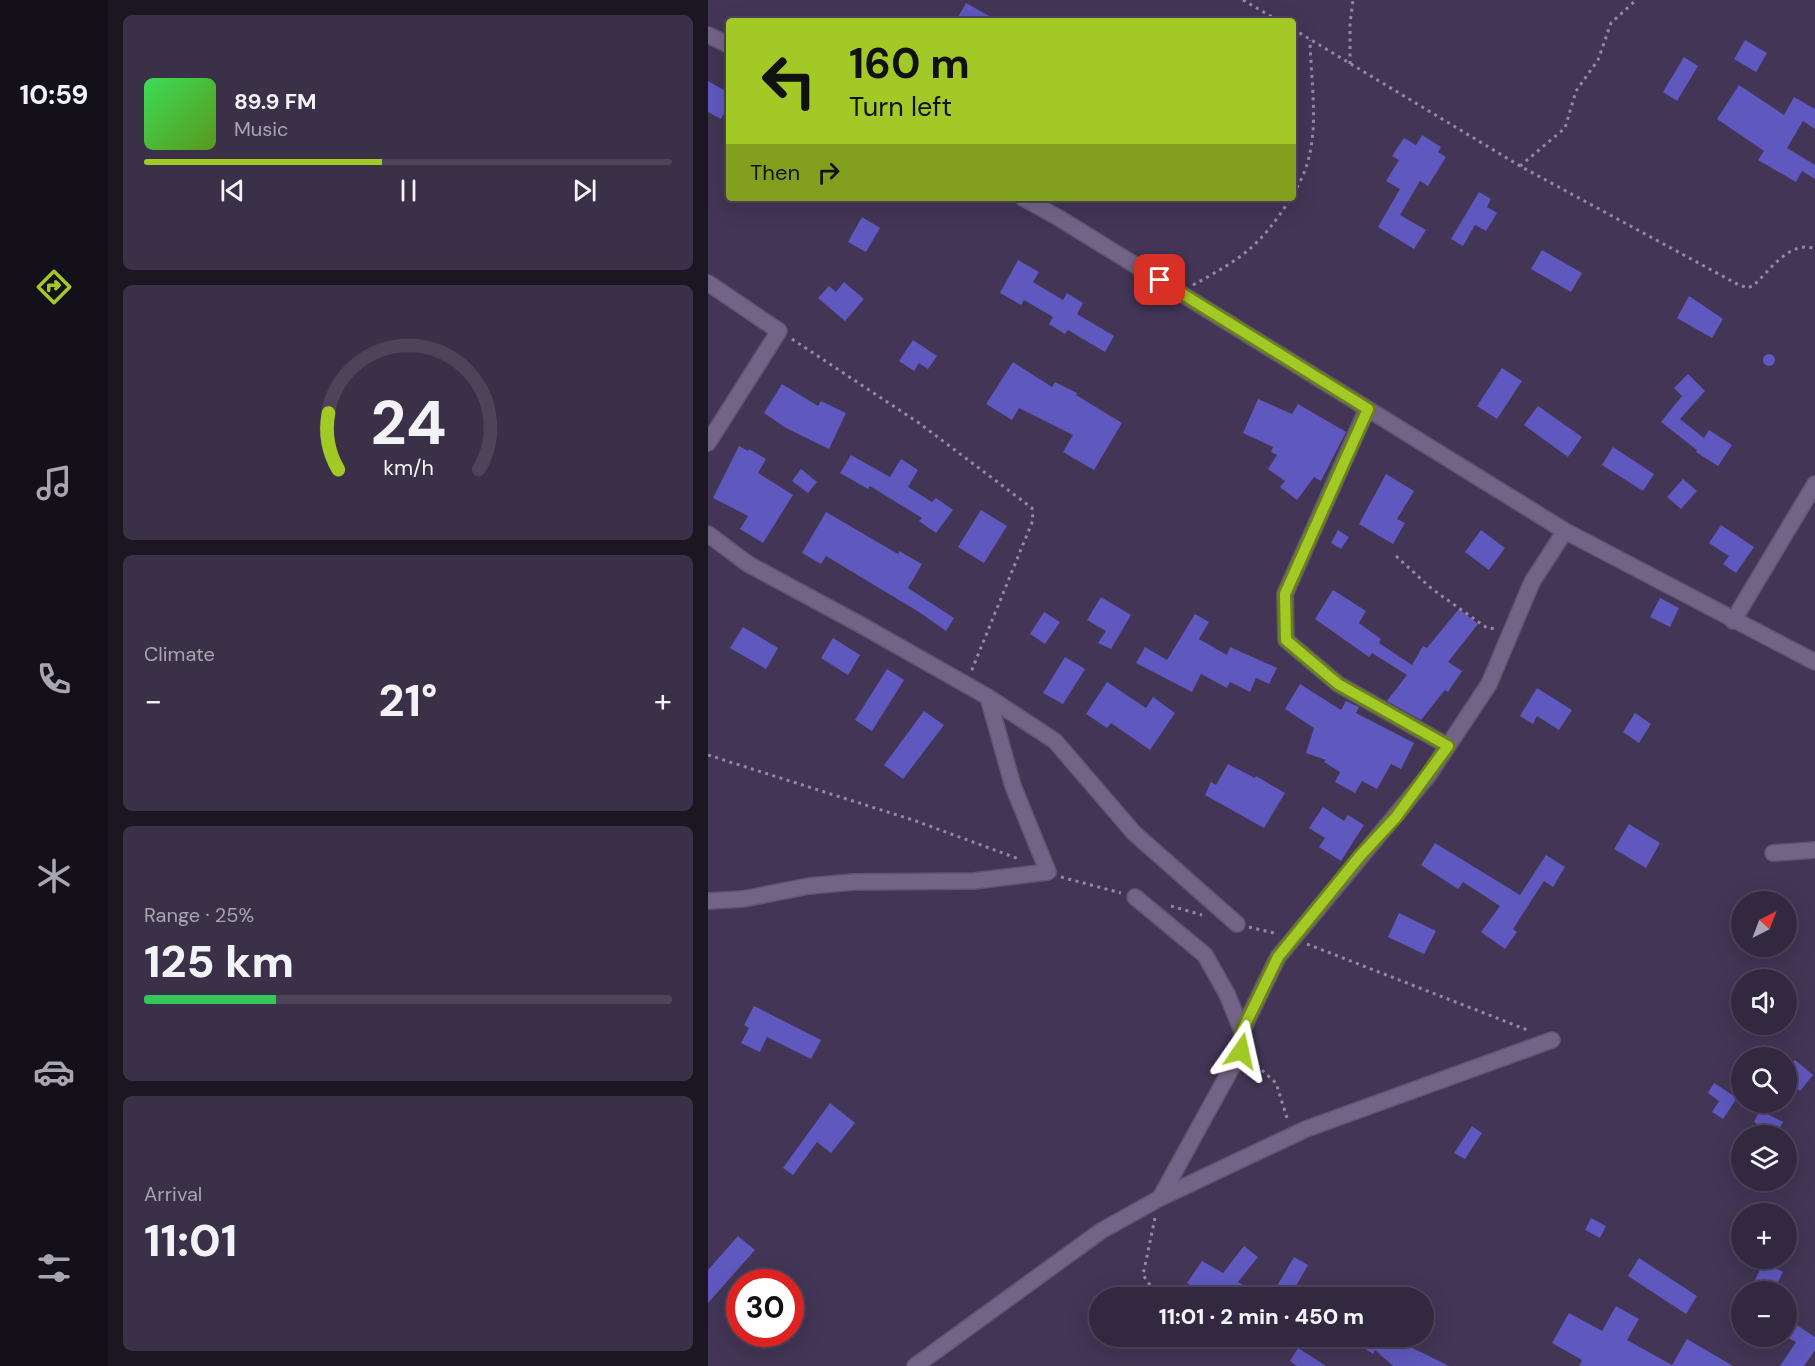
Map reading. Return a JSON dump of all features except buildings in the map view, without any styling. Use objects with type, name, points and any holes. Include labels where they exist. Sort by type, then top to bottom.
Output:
[{"type":"street","points":[[708,34],[726,43]]},
{"type":"street","points":[[1028,201],[1565,531],[1815,662]]},
{"type":"street","points":[[708,283],[779,331],[708,443]]},
{"type":"street","points":[[1368,409],[1285,594],[1286,640],[1338,684],[1448,746]]},
{"type":"street","points":[[1733,621],[1815,484]]},
{"type":"street","points":[[1160,1198],[1241,1051],[1242,1031],[1278,957],[1360,856],[1396,817],[1448,746],[1489,684],[1532,582],[1565,531]]},
{"type":"street","points":[[708,534],[748,564],[987,697],[1055,741],[1134,833],[1237,924]]},
{"type":"street","points":[[708,901],[743,899],[809,886],[853,882],[974,881],[1048,872],[1013,786],[987,697]]},
{"type":"street","points":[[1773,853],[1815,850]]},
{"type":"street","points":[[1135,897],[1205,955],[1227,993],[1242,1031]]},
{"type":"street","points":[[915,1366],[1101,1231],[1160,1198],[1306,1129],[1552,1040]]},
{"type":"path","points":[[1243,0],[1274,18]]},
{"type":"path","points":[[1350,64],[1353,0]]},
{"type":"path","points":[[1520,166],[1565,128],[1576,91],[1598,60],[1611,23],[1636,0]]},
{"type":"path","points":[[1296,32],[1520,166],[1739,285],[1748,288],[1755,285],[1790,251],[1799,247],[1815,249]]},
{"type":"path","points":[[1296,190],[1302,181],[1314,137],[1310,40]]},
{"type":"path","points":[[1179,293],[1231,264],[1255,247],[1288,201]]},
{"type":"path","points":[[779,331],[919,423],[1032,508],[1034,520],[966,685]]},
{"type":"path","points":[[1396,556],[1432,589],[1488,628],[1500,629],[1516,617]]},
{"type":"path","points":[[1241,1051],[1276,1083],[1286,1120],[1306,1129]]},
{"type":"path","points":[[1151,1287],[1143,1275],[1160,1198]]},
{"type":"route","points":[[1160,280],[1368,409],[1285,594],[1286,640],[1338,684],[1448,746],[1396,817],[1360,856],[1278,957],[1242,1031],[1241,1051]]}]
